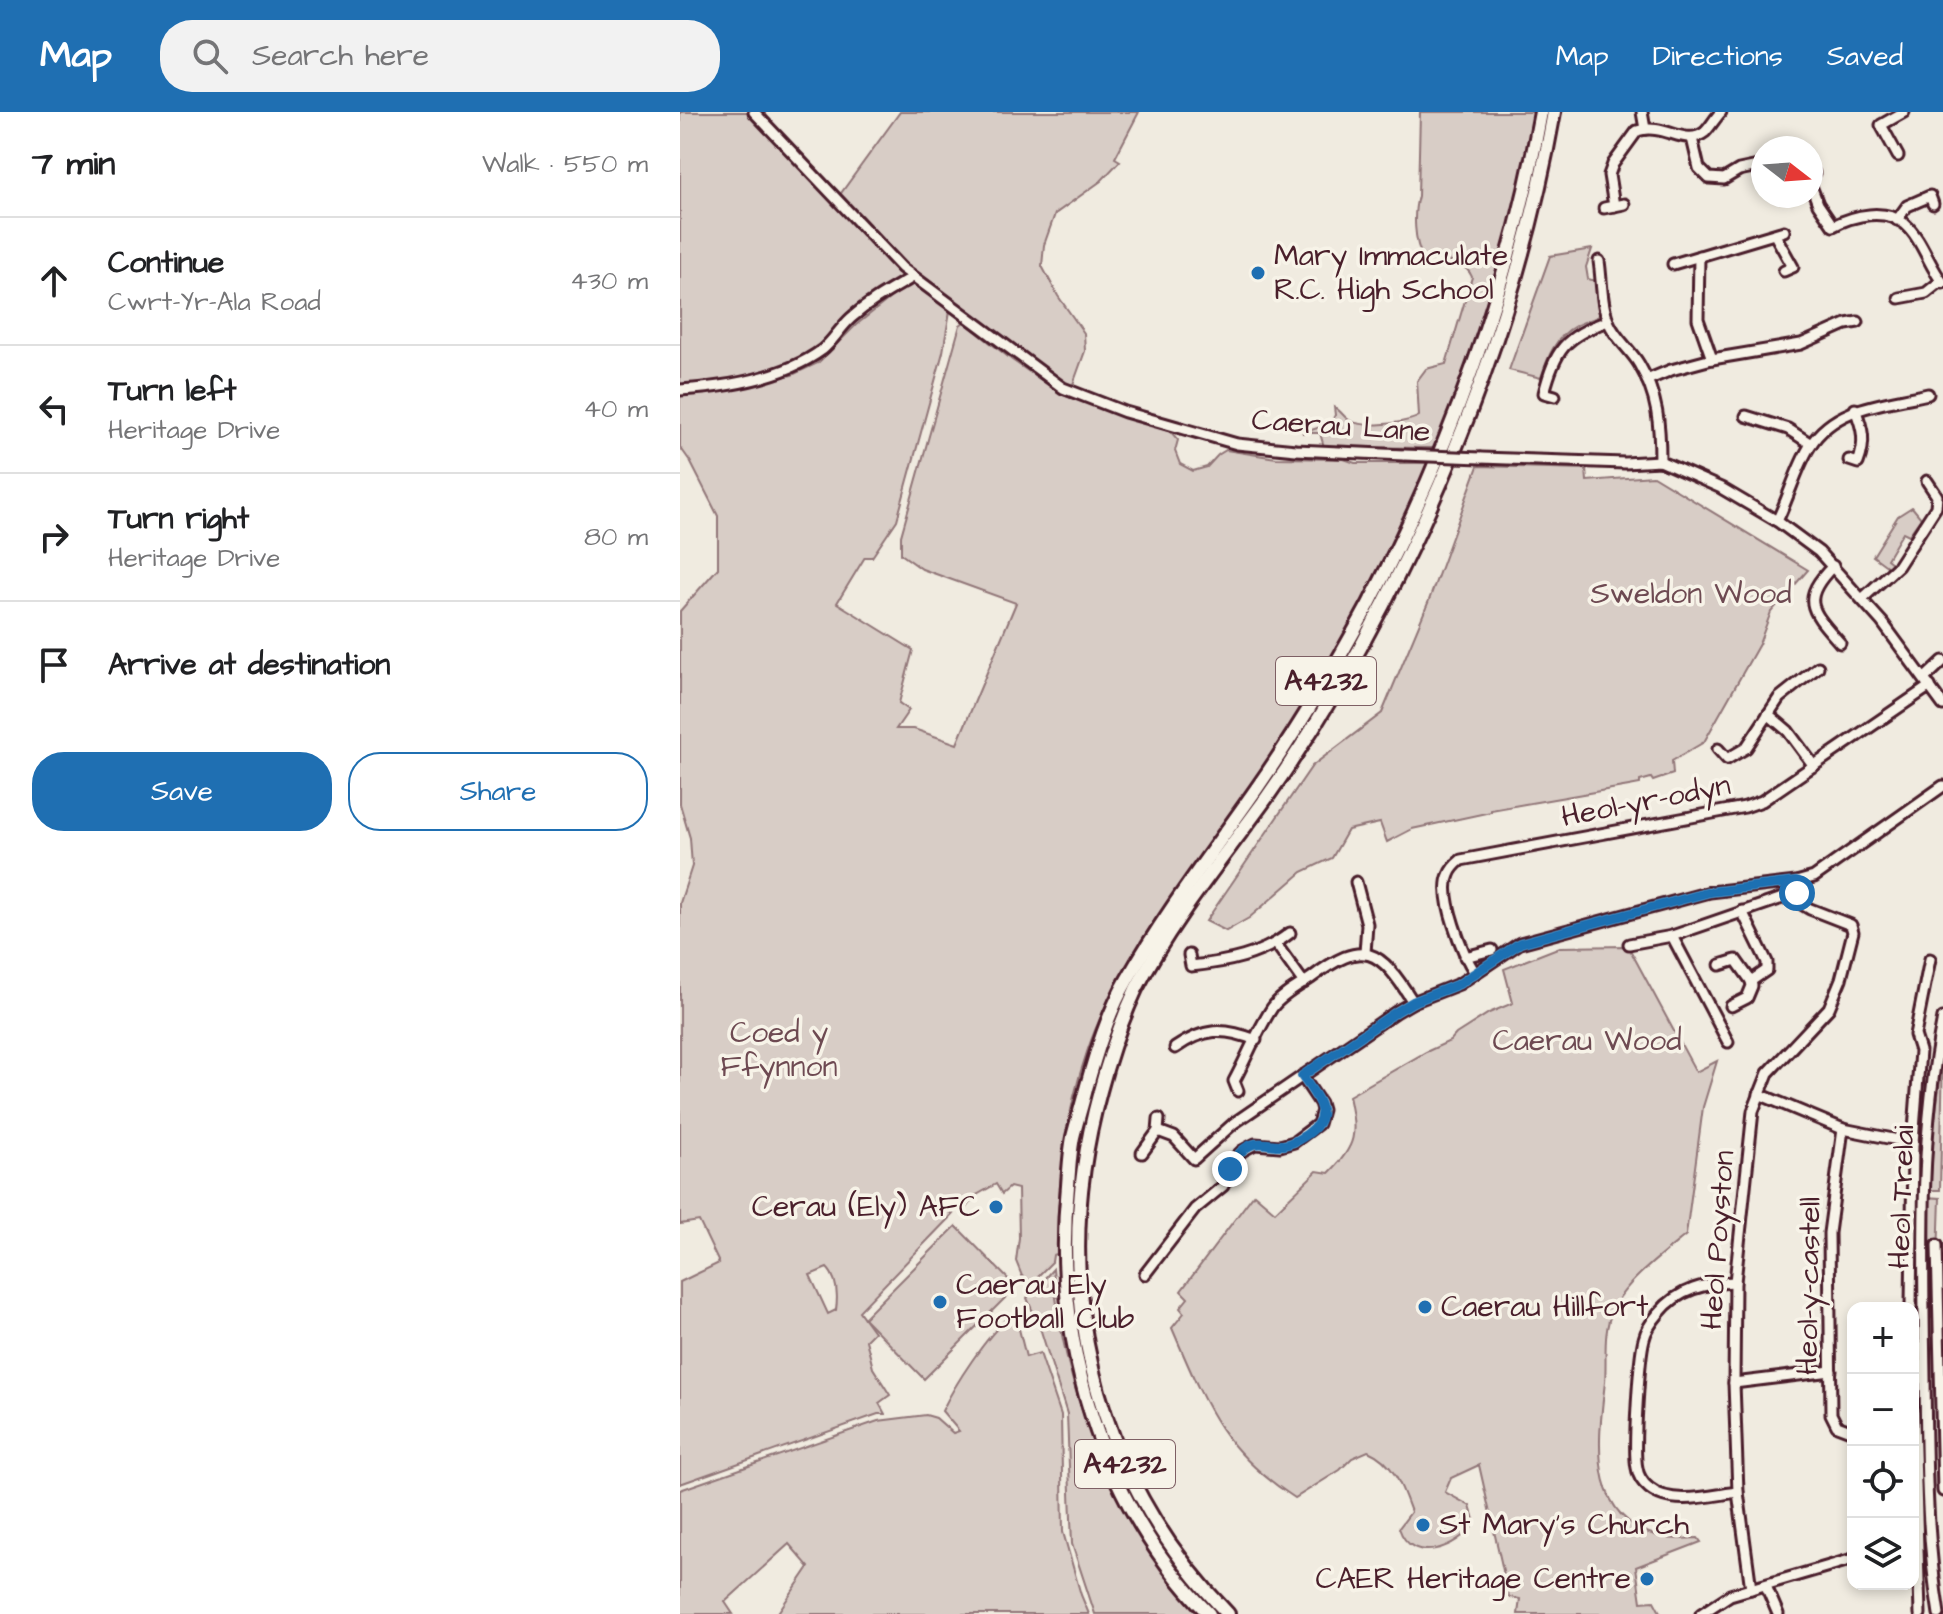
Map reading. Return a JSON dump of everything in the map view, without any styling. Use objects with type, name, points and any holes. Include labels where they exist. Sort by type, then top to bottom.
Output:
[{"type":"main road","name":"A4232","points":[[1228,1614],[1202,1586],[1161,1531],[1108,1424],[1072,1291],[1064,1221],[1072,1140],[1096,1055],[1124,984],[1161,924],[1260,784],[1325,683],[1370,601],[1424,488],[1474,360],[1506,261],[1541,112]]},
{"type":"main road","name":"A4232","points":[[1209,1614],[1176,1576],[1152,1541],[1112,1467],[1083,1386],[1072,1340],[1072,1291],[1086,1142],[1108,1061],[1136,990],[1173,931],[1272,790],[1336,689],[1383,604],[1436,493],[1475,396],[1518,265],[1548,148],[1554,112]]},
{"type":"street","name":"Caerau Lane","points":[[754,112],[883,250],[913,277],[1063,388],[1099,404],[1237,444],[1404,455],[1625,463],[1660,461],[1721,488],[1796,533],[1863,598],[1943,705]]},
{"type":"street","points":[[1642,112],[1645,129]]},
{"type":"street","points":[[1614,206],[1609,175],[1631,137],[1645,129],[1657,128],[1692,138],[1702,134],[1721,112]]},
{"type":"street","points":[[1898,156],[1881,125],[1900,113]]},
{"type":"street","points":[[1692,138],[1699,168],[1709,178],[1724,179],[1734,171],[1751,170]]},
{"type":"street","points":[[1897,220],[1907,206],[1930,196],[1933,204]]},
{"type":"street","points":[[1821,208],[1833,226],[1864,215],[1877,214],[1897,220],[1912,232],[1942,282],[1926,293],[1899,298]]},
{"type":"street","points":[[1673,264],[1780,233],[1793,267],[1784,271]]},
{"type":"street","points":[[1699,256],[1698,319],[1712,359]]},
{"type":"street","points":[[1599,261],[1595,273],[1608,321],[1616,337],[1637,361],[1660,418],[1660,461]]},
{"type":"street","points":[[680,390],[745,381],[798,365],[824,349],[848,321],[871,301],[913,277]]},
{"type":"street","points":[[1555,396],[1544,393],[1557,353],[1569,339],[1584,329],[1608,321]]},
{"type":"street","points":[[1647,380],[1712,359],[1801,344],[1846,324],[1858,322]]},
{"type":"street","points":[[1777,521],[1811,444],[1839,417],[1855,409],[1928,394]]},
{"type":"street","points":[[1849,460],[1858,463],[1863,451],[1864,437],[1855,409]]},
{"type":"street","points":[[1746,416],[1788,429],[1811,444]]},
{"type":"street","points":[[1863,598],[1898,566],[1936,507],[1937,496],[1927,481]]},
{"type":"street","points":[[1833,566],[1817,582],[1811,595],[1812,608],[1840,643]]},
{"type":"street","name":"Heol-yr-odyn","points":[[1475,973],[1465,957],[1446,895],[1448,875],[1461,860],[1745,807],[1762,801],[1927,682],[1943,661]]},
{"type":"street","points":[[1718,749],[1727,759],[1746,748],[1779,698],[1818,667]]},
{"type":"street","points":[[1768,714],[1788,731],[1814,766]]},
{"type":"street","points":[[1158,1131],[1174,1137],[1194,1159],[1234,1123],[1413,1002],[1459,984],[1512,947],[1710,892],[1814,877],[1943,786]]},
{"type":"street","points":[[1356,882],[1367,924],[1365,953]]},
{"type":"street","points":[[1629,944],[1672,936],[1797,893],[1796,882]]},
{"type":"street","name":"Heol Poyston","points":[[1751,1589],[1738,1492],[1734,1383],[1735,1282],[1753,1111],[1768,1073],[1829,1008],[1852,942],[1851,925],[1810,909],[1800,903],[1797,893]]},
{"type":"street","points":[[1347,896],[1360,894]]},
{"type":"street","points":[[1742,911],[1768,967],[1765,973],[1751,981]]},
{"type":"street","points":[[1189,955],[1191,966],[1224,962],[1276,944],[1290,933]]},
{"type":"street","points":[[1672,936],[1718,1030],[1728,1042]]},
{"type":"street","points":[[1276,944],[1304,983]]},
{"type":"street","points":[[1465,957],[1492,950]]},
{"type":"street","points":[[1238,1091],[1234,1081],[1273,1006],[1336,959],[1365,953],[1384,963],[1413,1002]]},
{"type":"street","name":"Heol Trelai","points":[[1911,1302],[1913,1143],[1920,1051],[1915,1035],[1930,959]]},
{"type":"street","points":[[1720,965],[1736,960],[1751,981],[1747,998],[1731,1006]]},
{"type":"street","name":"Heol Trelai","points":[[1939,1614],[1930,1553],[1923,1193],[1930,1101],[1943,1018]]},
{"type":"street","points":[[1175,1048],[1197,1034],[1219,1031],[1256,1040]]},
{"type":"street","points":[[1187,1040],[1193,1049]]},
{"type":"street","points":[[1145,1274],[1158,1250],[1195,1209],[1223,1186],[1236,1157],[1242,1151],[1255,1144],[1280,1146],[1294,1142],[1318,1124],[1322,1115],[1320,1103],[1302,1076]]},
{"type":"street","points":[[1759,1094],[1843,1129],[1913,1143]]},
{"type":"street","points":[[1142,1153],[1158,1131],[1159,1119]]},
{"type":"street","name":"Heol-y-castell","points":[[1843,1129],[1829,1233],[1833,1420],[1847,1431]]},
{"type":"street","name":"Heol Trelai","points":[[1937,1245],[1941,1290],[1943,1491]]},
{"type":"street","points":[[1735,1282],[1717,1282],[1686,1291],[1660,1311],[1651,1324],[1644,1339],[1642,1356],[1636,1459],[1642,1480],[1648,1488],[1667,1497],[1738,1492]]},
{"type":"street","points":[[1734,1383],[1831,1371]]},
{"type":"street","points":[[1925,1379],[1940,1379]]},
{"type":"street","name":"Heol Trelai","points":[[1914,1446],[1915,1518]]},
{"type":"street","name":"Heol Trelai","points":[[1919,1582],[1930,1553]]},
{"type":"street","points":[[1701,1614],[1716,1609],[1730,1595],[1847,1561]]},
{"type":"street","points":[[1766,1586],[1778,1614]]},
{"type":"street","name":"Heol Trelai","points":[[1918,1590],[1920,1614]]},
{"type":"green space","points":[[680,112],[747,112],[900,274],[899,282],[830,345],[765,376],[680,390]]},
{"type":"green space","points":[[900,112],[1139,112],[1115,158],[1120,161],[1101,181],[1055,214],[1044,245],[1042,266],[1084,333],[1085,351],[1072,387],[1024,355],[904,262],[839,196]]},
{"type":"green space","points":[[1420,112],[1537,112],[1499,274],[1449,411],[1447,425],[1435,448],[1324,447],[1320,433],[1302,433],[1330,424],[1335,415],[1334,407],[1349,420],[1364,424],[1395,423],[1419,416],[1417,381],[1426,369],[1446,364],[1472,277],[1458,264],[1423,258],[1420,251],[1415,219]]},
{"type":"green space","points":[[1592,249],[1586,267],[1588,279],[1596,281],[1601,315],[1563,335],[1550,355],[1541,378],[1509,370],[1550,256]]},
{"type":"green space","name":"Coed y Ffynnon","points":[[908,284],[916,285],[948,306],[950,311],[943,352],[897,520],[872,557],[865,557],[837,603],[913,650],[899,703],[909,710],[896,729],[914,729],[957,744],[1016,603],[922,569],[901,554],[901,536],[960,325],[964,322],[1063,395],[1171,432],[1178,440],[1175,451],[1180,464],[1193,471],[1207,467],[1226,450],[1276,458],[1344,459],[1355,463],[1428,463],[1376,574],[1319,682],[1276,751],[1146,934],[1103,1011],[1079,1077],[1067,1127],[1060,1177],[1057,1254],[1053,1255],[1052,1262],[1033,1281],[1022,1276],[1016,1261],[1018,1189],[1010,1187],[1002,1194],[996,1184],[975,1196],[964,1210],[956,1204],[948,1210],[953,1214],[859,1311],[874,1332],[866,1340],[873,1368],[890,1395],[879,1403],[885,1414],[680,1484],[680,1282],[719,1263],[699,1221],[680,1224],[680,903],[692,866],[690,838],[680,804],[680,611],[718,568],[718,516],[680,447],[680,395],[792,375],[818,363],[856,325]],"holes":[[[827,1268],[833,1277],[837,1304],[836,1310],[828,1314],[810,1275]]]},
{"type":"green space","name":"Sweldon Wood","points":[[1478,466],[1586,469],[1587,481],[1653,476],[1808,570],[1771,612],[1759,644],[1704,742],[1672,761],[1673,774],[1653,781],[1651,778],[1640,781],[1640,784],[1491,810],[1412,829],[1387,842],[1380,823],[1348,830],[1332,858],[1302,872],[1249,918],[1226,931],[1206,921],[1312,766],[1382,713],[1428,603]]},
{"type":"green space","points":[[1912,507],[1921,518],[1909,535],[1903,532],[1887,559],[1892,563],[1888,567],[1873,556],[1898,516]]},
{"type":"green space","name":"Caerau Wood","points":[[1628,946],[1696,1072],[1717,1061],[1703,1107],[1686,1235],[1635,1279],[1618,1299],[1610,1318],[1606,1336],[1600,1454],[1610,1498],[1622,1516],[1641,1529],[1671,1539],[1698,1538],[1701,1542],[1636,1567],[1641,1602],[1654,1601],[1661,1614],[1518,1614],[1520,1599],[1509,1597],[1479,1465],[1451,1478],[1445,1492],[1470,1506],[1475,1523],[1458,1539],[1436,1549],[1424,1550],[1405,1540],[1399,1528],[1411,1512],[1404,1493],[1391,1469],[1368,1451],[1352,1458],[1340,1470],[1295,1498],[1250,1462],[1218,1424],[1172,1328],[1184,1313],[1180,1308],[1188,1298],[1181,1291],[1254,1194],[1275,1212],[1317,1171],[1329,1173],[1345,1154],[1354,1130],[1349,1096],[1450,1041],[1489,1013],[1513,1003],[1504,969],[1560,947]]},
{"type":"green space","points":[[1943,1056],[1940,1190],[1927,1190],[1931,1176]]},
{"type":"green space","points":[[1926,1197],[1940,1198],[1936,1318],[1931,1318],[1930,1201]]},
{"type":"green space","name":"Caerau Ely Football Club","points":[[956,1226],[1016,1287],[924,1379],[864,1318]]},
{"type":"green space","points":[[1053,1269],[1068,1363],[1099,1454],[1119,1498],[1143,1539],[1202,1614],[1095,1614],[1072,1544],[1067,1414],[1041,1331],[1027,1298]]},
{"type":"green space","points":[[1009,1317],[1019,1329],[1026,1357],[1040,1353],[1061,1415],[1063,1532],[1089,1614],[777,1614],[809,1567],[789,1544],[725,1602],[733,1614],[680,1614],[680,1490],[878,1421],[926,1415],[936,1418],[953,1433],[959,1431],[942,1411],[972,1361]]},
{"type":"place","name":"Mary Immaculate R.C. High School","points":[[1258,273]]},
{"type":"place","name":"Cerau (Ely) AFC","points":[[996,1207]]},
{"type":"place","name":"Caerau Ely Football Club","points":[[940,1302]]},
{"type":"place","name":"Caerau Hillfort","points":[[1425,1307]]},
{"type":"place","name":"St Mary's Church","points":[[1423,1525]]},
{"type":"place","name":"CAER Heritage Centre","points":[[1647,1579]]},
{"type":"route","points":[[1230,1169],[1236,1157],[1250,1146],[1261,1143],[1280,1146],[1294,1142],[1318,1124],[1322,1115],[1320,1103],[1302,1076],[1396,1012],[1459,984],[1512,947],[1710,892],[1796,882],[1797,893]]}]
